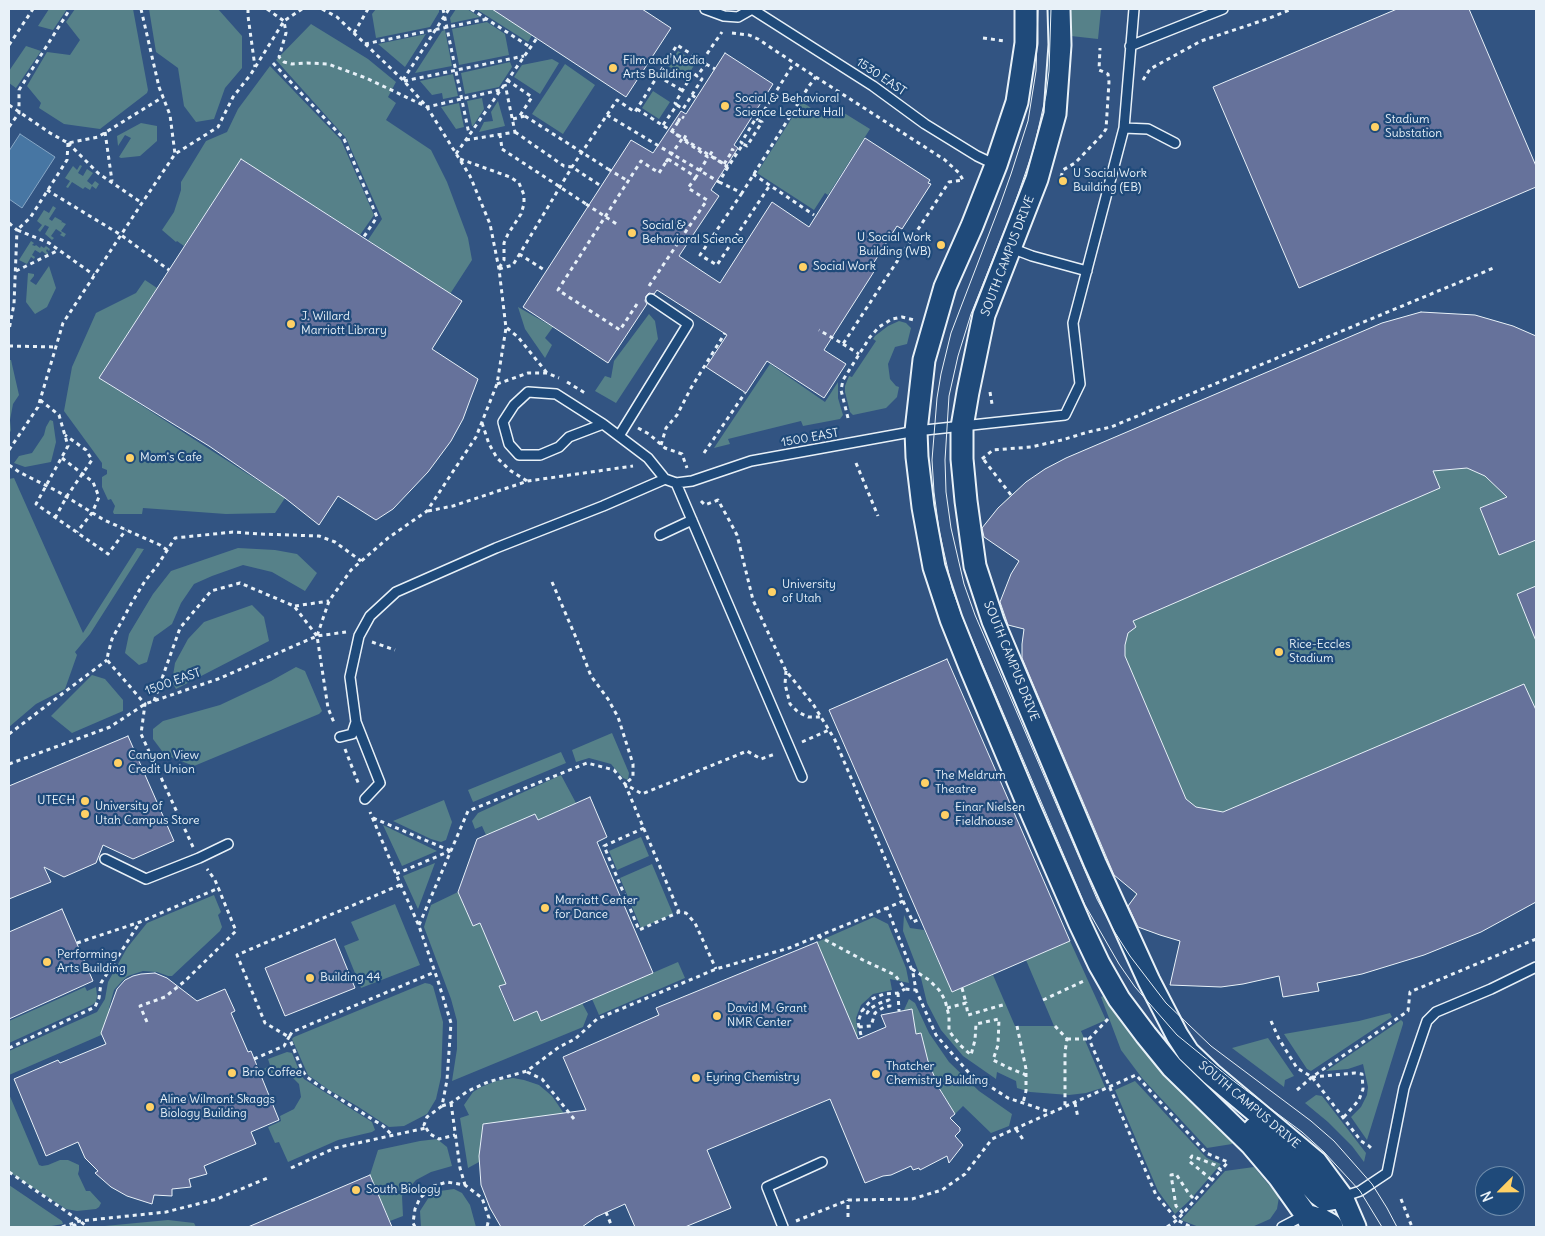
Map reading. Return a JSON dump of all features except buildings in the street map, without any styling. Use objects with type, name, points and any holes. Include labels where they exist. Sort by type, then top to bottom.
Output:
[{"type":"street","name":"SOUTH CAMPUS DRIVE","points":[[1026,9],[1026,43],[1017,102],[996,165],[945,287],[924,360],[916,431],[917,457],[923,507],[934,567],[948,610],[1029,807],[1080,924],[1115,992],[1172,1067],[1251,1144],[1279,1177],[1309,1221]]},
{"type":"street","name":"SOUTH CAMPUS DRIVE","points":[[1059,9],[1060,45],[1055,114],[1037,179],[984,315],[962,426],[964,482],[975,566],[992,621],[1091,854],[1149,982],[1177,1035],[1188,1052],[1211,1074],[1316,1162],[1342,1197],[1355,1227]]},
{"type":"street","points":[[1222,1116],[1247,1125],[1268,1138],[1318,1194],[1326,1200],[1342,1197]]},
{"type":"street","points":[[1309,1221],[1322,1220],[1332,1227]]},
{"type":"lane","points":[[705,9],[724,16],[738,17],[752,9]]},
{"type":"lane","name":"1530 EAST","points":[[752,9],[873,86],[933,128],[977,156],[996,165]]},
{"type":"lane","points":[[1011,248],[1087,272],[1124,128],[1134,9]]},
{"type":"lane","points":[[1130,46],[1223,9]]},
{"type":"lane","points":[[1124,128],[1148,129],[1174,143]]},
{"type":"lane","name":"1500 EAST","points":[[676,483],[692,481],[751,462],[916,431],[1065,415],[1080,384],[1073,323],[1087,272]]},
{"type":"lane","points":[[619,436],[688,324],[646,298]]},
{"type":"lane","points":[[603,424],[569,437],[558,448],[540,456],[520,455],[509,444],[503,422],[514,405],[528,392],[556,394],[603,424],[648,458],[665,479],[676,483],[802,777]]},
{"type":"lane","points":[[365,799],[380,783],[356,722],[350,677],[358,636],[370,616],[396,592],[496,548],[603,506],[665,479]]},
{"type":"lane","points":[[660,535],[692,520]]},
{"type":"lane","points":[[340,737],[352,734],[356,722]]},
{"type":"lane","points":[[104,859],[146,879],[228,844]]},
{"type":"lane","points":[[1342,1197],[1360,1192],[1387,1172],[1404,1088],[1427,1021],[1436,1012],[1491,989],[1536,967]]},
{"type":"lane","points":[[783,1227],[767,1187],[822,1162]]},
{"type":"lane","points":[[1282,1227],[1309,1221]]},
{"type":"path","points":[[9,45],[33,9]]},
{"type":"path","points":[[9,127],[19,113],[19,90],[70,9]]},
{"type":"path","points":[[141,9],[149,50],[170,115],[175,154]]},
{"type":"path","points":[[248,9],[255,67]]},
{"type":"path","points":[[267,9],[284,21],[286,33],[279,57],[284,62],[292,64],[328,64],[366,78],[428,107],[500,90]]},
{"type":"path","points":[[9,450],[38,407],[63,324],[142,203],[175,154],[218,127],[233,97],[255,67],[284,21],[302,9]]},
{"type":"path","points":[[322,9],[337,17],[404,80],[428,107],[470,176],[490,224],[499,268],[506,328],[497,384],[476,437],[427,511],[388,538],[351,570],[328,601],[317,636],[328,708],[400,885],[419,926],[451,1023],[447,1080],[442,1106]]},
{"type":"path","points":[[354,33],[368,9]]},
{"type":"path","points":[[444,9],[470,134]]},
{"type":"path","points":[[404,80],[450,9]]},
{"type":"path","points":[[471,9],[530,47]]},
{"type":"path","points":[[1141,83],[1150,69],[1202,41],[1292,9]]},
{"type":"path","points":[[365,44],[487,19]]},
{"type":"path","points":[[697,76],[723,30],[749,35],[945,160],[959,173],[963,180],[949,182],[843,344]]},
{"type":"path","points":[[456,154],[537,38]]},
{"type":"path","points":[[983,38],[1006,41]]},
{"type":"path","points":[[499,268],[513,265],[572,167],[617,100],[635,112],[677,45],[715,69]]},
{"type":"path","points":[[1063,170],[1074,163],[1106,129],[1108,74],[1098,70],[1100,48]]},
{"type":"path","points":[[404,80],[524,56]]},
{"type":"path","points":[[273,63],[344,139],[377,217],[363,238]]},
{"type":"path","points":[[758,120],[794,63]]},
{"type":"path","points":[[663,125],[677,105],[675,103],[693,73],[702,79],[683,109],[677,105]]},
{"type":"path","points":[[658,76],[682,91]]},
{"type":"path","points":[[770,186],[717,265],[700,256],[742,193],[808,86],[816,77]]},
{"type":"path","points":[[506,82],[532,97],[519,117]]},
{"type":"path","points":[[506,82],[516,132]]},
{"type":"path","points":[[692,95],[696,98]]},
{"type":"path","points":[[68,142],[98,137],[163,97]]},
{"type":"path","points":[[764,98],[770,102]]},
{"type":"path","points":[[9,105],[50,133],[68,142],[98,173],[142,203]]},
{"type":"path","points":[[637,109],[728,167]]},
{"type":"path","points":[[607,115],[742,193]]},
{"type":"path","points":[[513,118],[525,116],[628,181]]},
{"type":"path","points":[[683,139],[672,131],[681,116],[684,118]]},
{"type":"path","points":[[720,182],[743,144],[741,142],[746,129],[756,118],[758,120]]},
{"type":"path","points":[[743,144],[747,146],[762,122],[758,120]]},
{"type":"path","points":[[105,132],[112,182]]},
{"type":"path","points":[[466,140],[516,132],[564,166],[572,167],[601,186]]},
{"type":"path","points":[[646,298],[620,330],[558,290],[641,161],[659,173],[687,133]]},
{"type":"path","points":[[500,134],[502,149],[618,225]]},
{"type":"path","points":[[9,330],[14,304],[17,230],[30,218],[67,160],[68,142]]},
{"type":"path","points":[[709,156],[724,164],[733,150],[731,149]]},
{"type":"path","points":[[647,290],[707,200],[688,188],[713,150]]},
{"type":"path","points":[[460,159],[510,177],[518,183],[524,195],[521,214],[504,243],[504,260],[499,268]]},
{"type":"path","points":[[667,160],[695,178]]},
{"type":"path","points":[[753,174],[814,215]]},
{"type":"path","points":[[48,190],[121,235],[168,270]]},
{"type":"path","points":[[9,223],[17,230],[49,243],[94,276]]},
{"type":"path","points":[[16,271],[59,250]]},
{"type":"path","points":[[519,254],[546,271]]},
{"type":"path","points":[[1011,495],[983,460],[993,450],[1031,447],[1111,427],[1496,267]]},
{"type":"path","points":[[848,418],[842,390],[843,380],[874,332],[885,322],[897,317],[918,321]]},
{"type":"path","points":[[497,384],[528,373],[548,373],[518,337],[506,328]]},
{"type":"path","points":[[819,330],[859,354]]},
{"type":"path","points":[[661,445],[666,428],[677,415],[691,388],[725,334]]},
{"type":"path","points":[[9,346],[56,347]]},
{"type":"path","points":[[989,388],[992,404]]},
{"type":"path","points":[[704,453],[745,393]]},
{"type":"path","points":[[40,400],[59,415],[68,446],[36,504],[108,554],[126,530]]},
{"type":"path","points":[[55,518],[67,496],[92,460],[86,450],[65,434]]},
{"type":"path","points":[[649,434],[665,448],[682,454],[684,461]]},
{"type":"path","points":[[993,445],[993,450]]},
{"type":"path","points":[[660,451],[665,448]]},
{"type":"path","points":[[62,458],[93,482],[99,497],[92,513],[77,532]]},
{"type":"path","points":[[856,463],[878,516]]},
{"type":"path","points":[[9,465],[67,496],[104,520],[160,545],[167,550]]},
{"type":"path","points":[[427,511],[453,506],[528,481],[634,466]]},
{"type":"path","points":[[704,505],[718,500],[737,535],[753,600],[786,671],[813,704],[835,740],[903,901],[913,922],[920,919]]},
{"type":"path","points":[[147,1022],[140,1006],[165,997],[185,981],[236,931],[219,888],[199,858],[141,734],[145,704],[108,660],[112,639],[145,581],[175,538],[233,532],[319,536],[335,542],[361,561]]},
{"type":"path","points":[[552,582],[591,676],[608,698],[618,717],[633,764],[633,778],[624,784]]},
{"type":"path","points":[[154,702],[180,628],[211,591],[240,583],[294,606],[317,636]]},
{"type":"path","points":[[294,606],[328,601]]},
{"type":"path","name":"1500 EAST","points":[[9,764],[110,727],[145,704],[218,679],[317,636],[348,632]]},
{"type":"path","points":[[370,641],[396,650]]},
{"type":"path","points":[[9,734],[108,660]]},
{"type":"path","points":[[786,671],[785,684],[790,704],[798,712],[808,717],[822,717]]},
{"type":"path","points":[[799,743],[829,730]]},
{"type":"path","points":[[624,784],[642,794],[747,751],[761,759],[775,754]]},
{"type":"path","points":[[419,926],[468,811],[587,762],[614,770],[624,784],[680,912]]},
{"type":"path","points":[[373,818],[451,851]]},
{"type":"path","points":[[644,828],[604,846],[639,930],[680,912],[686,912],[695,923],[716,969]]},
{"type":"path","points":[[396,874],[451,851]]},
{"type":"path","points":[[392,1136],[383,1126],[307,1077],[302,1070],[289,1037],[266,1023],[237,955],[400,885]]},
{"type":"path","points":[[77,943],[140,922],[219,888]]},
{"type":"path","points":[[456,1135],[439,1139],[430,1134],[424,1124],[427,1117],[468,1091],[488,1082],[527,1071],[559,1047],[575,1039],[597,1019],[716,969],[789,948],[903,901]]},
{"type":"path","points":[[887,908],[911,968],[916,990],[936,1035],[969,1072],[1008,1098],[1053,1113]]},
{"type":"path","points":[[9,1048],[95,1007],[99,998],[101,983],[140,922]]},
{"type":"path","points":[[818,936],[896,975],[905,989]]},
{"type":"path","points":[[1297,1090],[1312,1077],[1408,1011],[1410,992],[1536,939]]},
{"type":"path","points":[[911,968],[929,980],[939,990],[947,1008],[949,1031],[960,1045],[971,1055],[975,1040],[976,1024],[999,1019],[998,1045],[993,1060],[1026,1075]]},
{"type":"path","points":[[254,1058],[284,1046],[292,1032],[435,972]]},
{"type":"path","points":[[1043,1000],[1092,977]]},
{"type":"path","points":[[962,988],[968,1015],[1006,1004]]},
{"type":"path","points":[[861,1035],[858,1022],[862,1011],[872,999],[884,994],[898,993],[905,989],[916,990]]},
{"type":"path","points":[[898,993],[899,1011]]},
{"type":"path","points":[[859,1027],[871,1026],[875,1012],[890,1006],[889,1000],[880,1002],[867,1013],[862,1011]]},
{"type":"path","points":[[947,1008],[966,1003]]},
{"type":"path","points":[[1055,1026],[1068,1039],[1089,1039],[1108,1019]]},
{"type":"path","points":[[1270,1021],[1297,1068],[1312,1077],[1361,1142],[1372,1150]]},
{"type":"path","points":[[1017,1026],[1026,1069],[1026,1091],[1023,1103]]},
{"type":"path","points":[[1065,1107],[1064,1052],[1068,1039]]},
{"type":"path","points":[[1089,1039],[1156,1195],[1177,1220],[1191,1227]]},
{"type":"path","points":[[527,1071],[542,1079],[574,1119]]},
{"type":"path","points":[[1312,1077],[1362,1074],[1363,1089],[1359,1100],[1344,1118]]},
{"type":"path","points":[[793,1222],[848,1200],[912,1199],[942,1190],[965,1174],[992,1139],[1136,1075],[1206,1153],[1228,1162],[1177,1220],[1167,1227]]},
{"type":"path","points":[[451,1103],[460,1168],[465,1185]]},
{"type":"path","points":[[1075,1103],[1078,1118]]},
{"type":"path","points":[[291,1168],[335,1148],[426,1128]]},
{"type":"path","points":[[1016,1129],[1024,1141]]},
{"type":"path","points":[[1212,1180],[1189,1161],[1192,1156],[1215,1165],[1221,1170]]},
{"type":"path","points":[[9,1172],[87,1227]]},
{"type":"path","points":[[1183,1213],[1176,1206],[1171,1175],[1176,1174],[1195,1200]]},
{"type":"path","points":[[62,1227],[80,1221],[166,1212],[217,1199],[270,1177]]},
{"type":"path","points":[[415,1227],[415,1210],[420,1198],[434,1186],[447,1182],[465,1185],[482,1198],[489,1218],[487,1227]]},
{"type":"path","points":[[848,1200],[848,1217]]},
{"type":"path","points":[[1401,1200],[1412,1227]]},
{"type":"path","points":[[606,1212],[612,1227]]},
{"type":"path","points":[[73,1227],[80,1221]]},
{"type":"green space","points":[[49,9],[67,9],[53,30],[38,26]]},
{"type":"green space","points":[[75,9],[133,9],[148,90],[147,93],[100,129],[64,124],[39,108],[41,103],[27,86],[47,52],[70,55],[80,40],[66,22]]},
{"type":"green space","points":[[149,9],[218,9],[242,36],[242,68],[225,88],[214,119],[196,122],[184,106],[178,68],[156,52]]},
{"type":"green space","points":[[376,9],[439,9],[439,12],[430,27],[376,38],[372,14]]},
{"type":"green space","points":[[456,9],[467,9],[480,17],[451,23],[450,18]]},
{"type":"green space","points":[[476,9],[492,9],[532,35],[528,42]]},
{"type":"green space","points":[[1070,9],[1101,9],[1098,39],[1071,36]]},
{"type":"green space","points":[[487,22],[505,34],[509,55],[459,65],[452,29]]},
{"type":"green space","points":[[311,24],[368,59],[396,82],[388,97],[396,103],[386,120],[431,150],[447,182],[468,238],[472,260],[450,294],[368,240],[382,219],[346,138],[276,60]]},
{"type":"green space","points":[[445,30],[452,66],[415,73],[442,31]]},
{"type":"green space","points":[[426,34],[405,67],[378,44]]},
{"type":"green space","points":[[26,46],[41,51],[16,88],[9,83],[9,71]]},
{"type":"green space","points":[[678,51],[696,62],[687,77],[668,66]]},
{"type":"green space","points":[[552,59],[559,63],[540,94],[514,77],[522,65]]},
{"type":"green space","points":[[510,62],[512,67],[499,87],[465,94],[461,73]]},
{"type":"green space","points":[[565,64],[595,85],[563,134],[532,114]]},
{"type":"green space","points":[[270,66],[341,140],[374,215],[360,235],[241,159],[184,246],[176,242],[162,230],[174,212],[181,190],[181,182],[206,141],[227,132],[238,109]]},
{"type":"green space","points":[[453,74],[458,96],[443,99],[442,93],[432,95],[420,81]]},
{"type":"green space","points":[[653,91],[670,102],[659,119],[642,108]]},
{"type":"green space","points":[[482,98],[484,109],[472,126],[467,101]]},
{"type":"green space","points":[[498,101],[505,126],[479,132],[484,122],[493,121],[491,112]]},
{"type":"green space","points":[[802,102],[828,119],[836,108],[870,129],[828,195],[825,193],[814,210],[757,173]]},
{"type":"green space","points":[[459,103],[464,127],[456,129],[441,107]]},
{"type":"green space","points":[[141,123],[157,126],[157,141],[140,156],[119,157],[131,138],[125,135],[118,146],[117,136]]},
{"type":"green space","points":[[80,165],[82,166],[78,173],[83,176],[87,169],[93,173],[87,181],[92,185],[95,181],[99,184],[96,189],[92,186],[90,190],[85,187],[83,189],[72,182],[68,188],[66,187],[70,181],[65,178],[73,166],[77,170]]},
{"type":"green space","points":[[53,206],[56,208],[49,219],[52,221],[55,217],[62,221],[61,223],[66,224],[61,231],[66,234],[64,237],[60,235],[62,233],[56,229],[51,236],[54,238],[52,240],[45,234],[49,227],[45,225],[40,232],[38,230],[42,225],[37,221],[44,210],[49,213]]},
{"type":"green space","points":[[31,241],[34,243],[32,245],[40,248],[41,246],[44,248],[46,246],[50,249],[46,251],[47,255],[42,251],[40,253],[35,250],[32,255],[35,257],[34,259],[31,257],[27,264],[19,260]]},
{"type":"green space","points":[[49,266],[56,288],[47,307],[35,314],[26,302],[28,273],[34,274],[30,281],[36,285]]},
{"type":"green space","points":[[145,280],[157,288],[99,378],[285,498],[275,513],[226,514],[143,508],[142,514],[114,514],[115,506],[111,499],[108,500],[102,487],[102,477],[107,474],[107,470],[102,468],[102,463],[64,411],[72,367],[96,313],[136,293]]},
{"type":"green space","points":[[518,307],[553,327],[545,338],[552,345],[545,358],[525,329]]},
{"type":"green space","name":"Rice-Eccles Stadium","points":[[1421,312],[1475,315],[1513,326],[1536,336],[1536,902],[1481,932],[1424,955],[1362,974],[1318,983],[1319,991],[1283,997],[1279,976],[1221,987],[1170,985],[1180,941],[1145,930],[1121,917],[1136,894],[1109,869],[1024,677],[1022,644],[1024,629],[995,622],[1005,589],[1019,561],[979,533],[998,508],[1011,495],[1045,469],[1066,458],[1382,323]]},
{"type":"green space","points":[[649,314],[655,321],[658,339],[616,403],[595,391],[605,376],[611,378],[614,361]]},
{"type":"green space","points":[[899,321],[906,323],[911,328],[907,344],[895,347],[888,364],[890,379],[899,387],[897,397],[886,408],[853,415],[850,412],[845,392],[849,376],[852,377],[876,341],[873,339],[875,336],[888,326]]},
{"type":"green space","points":[[9,360],[11,360],[19,395],[13,404],[9,435]]},
{"type":"green space","points":[[770,364],[825,402],[838,382],[838,398],[843,415],[840,419],[803,426],[801,421],[728,439],[730,444],[714,448]]},
{"type":"green space","points":[[50,420],[53,421],[56,442],[51,462],[25,467],[14,463],[19,456],[32,453],[44,435]]},
{"type":"green space","points":[[14,478],[83,633],[137,548],[144,549],[90,634],[75,652],[77,655],[65,689],[36,704],[9,727],[9,479]]},
{"type":"green space","points":[[238,548],[275,550],[297,554],[317,573],[305,591],[272,572],[243,565],[212,576],[194,584],[181,603],[172,624],[154,637],[147,662],[139,665],[125,653],[129,634],[153,594],[171,571]]},
{"type":"green space","points":[[252,605],[264,617],[269,641],[176,689],[172,682],[175,663],[188,639],[204,622]]},
{"type":"green space","points":[[296,667],[305,671],[322,711],[319,714],[194,766],[165,755],[153,739],[153,729],[163,721],[220,705]]},
{"type":"green space","points":[[92,675],[105,679],[123,700],[123,711],[72,733],[51,716]]},
{"type":"green space","points":[[612,733],[629,773],[628,780],[623,778],[611,764],[589,758],[576,762],[572,750]]},
{"type":"green space","points":[[561,752],[566,763],[473,802],[468,790]]},
{"type":"green space","points":[[561,775],[576,803],[538,820],[535,814],[500,847],[493,832],[486,835],[482,826],[475,829],[472,821],[478,813]]},
{"type":"green space","points":[[444,800],[452,822],[446,840],[441,842],[431,839],[393,821]]},
{"type":"green space","points":[[383,825],[437,851],[402,866]]},
{"type":"green space","points":[[641,837],[649,856],[617,870],[609,851]]},
{"type":"green space","points":[[435,863],[418,909],[403,876]]},
{"type":"green space","points":[[652,864],[673,914],[641,928],[620,878]]},
{"type":"green space","points":[[458,892],[473,926],[480,923],[506,984],[499,987],[513,1021],[537,1011],[541,1021],[582,1003],[588,1014],[583,1027],[452,1081],[457,1049],[457,1021],[451,999],[424,927],[431,905]]},
{"type":"green space","points":[[214,895],[221,912],[218,915],[222,927],[220,931],[172,976],[143,971],[128,976],[122,981],[114,990],[109,1008],[115,1029],[9,1075],[9,1051],[97,1012],[105,999],[108,982],[127,948],[147,923]]},
{"type":"green space","points":[[395,904],[420,965],[361,988],[344,946],[359,940],[351,922]]},
{"type":"green space","points":[[904,915],[910,928],[924,930],[952,992],[993,975],[1015,1026],[1054,1026],[1026,960],[1070,941],[1106,1020],[1081,1031],[1105,1087],[1086,1093],[1069,1095],[1030,1092],[1017,1088],[1016,1081],[997,1072],[996,1079],[963,1056],[941,1030],[927,1003],[921,978],[903,931]]},
{"type":"green space","points":[[874,917],[888,924],[906,968],[909,983],[890,979],[892,990],[873,994],[861,1005],[856,1018],[858,1039],[817,942]]},
{"type":"green space","points":[[678,962],[685,978],[599,1015],[592,999]]},
{"type":"green space","points":[[425,983],[433,986],[443,1022],[441,1077],[436,1099],[427,1114],[404,1126],[389,1127],[308,1075],[292,1039],[294,1037]]},
{"type":"green space","points":[[85,987],[87,991],[96,987],[96,1002],[92,1005],[9,1043],[9,1021]]},
{"type":"green space","points":[[1109,993],[1235,1137],[1232,1144],[1207,1148],[1142,1078],[1121,1050],[1101,997]]},
{"type":"green space","points":[[909,999],[915,1003],[929,1033],[949,1062],[979,1091],[1012,1114],[1009,1126],[991,1133],[963,1106],[955,1114],[939,1087],[928,1061],[921,1034],[916,1034],[912,1009],[904,1010]]},
{"type":"green space","points":[[1390,1013],[1392,1017],[1311,1071],[1307,1069],[1284,1034],[1359,1021]]},
{"type":"green space","points":[[1401,1020],[1403,1024],[1367,1140],[1351,1117],[1361,1107],[1367,1095],[1368,1087],[1363,1064],[1348,1069],[1326,1071]]},
{"type":"green space","points":[[1268,1038],[1294,1076],[1285,1080],[1284,1087],[1232,1048]]},
{"type":"green space","points":[[287,1052],[292,1053],[304,1079],[372,1122],[375,1130],[338,1140],[288,1162],[279,1142],[275,1143],[268,1127],[281,1121],[280,1116],[294,1109],[301,1097],[299,1084],[290,1075],[285,1073],[275,1073],[268,1076],[264,1069],[270,1065],[268,1059]]},
{"type":"green space","points":[[513,1078],[539,1085],[552,1096],[565,1115],[483,1124],[479,1162],[468,1168],[460,1118],[469,1115],[464,1105],[473,1092],[481,1087],[496,1081]]},
{"type":"green space","points":[[1135,1081],[1207,1158],[1221,1164],[1189,1201],[1175,1214],[1158,1191],[1115,1090]]},
{"type":"green space","points":[[9,1094],[39,1165],[48,1165],[60,1160],[68,1160],[79,1165],[78,1174],[86,1191],[90,1191],[101,1203],[99,1207],[77,1211],[66,1209],[9,1172]]},
{"type":"green space","points":[[1316,1095],[1322,1096],[1366,1153],[1364,1162],[1352,1146],[1328,1122],[1305,1103]]},
{"type":"green space","points":[[437,1139],[447,1147],[452,1166],[431,1172],[416,1180],[402,1196],[403,1216],[390,1221],[370,1175],[378,1150]]},
{"type":"green space","points":[[1254,1167],[1279,1197],[1277,1209],[1270,1219],[1252,1227],[1199,1227],[1181,1220],[1225,1171]]},
{"type":"green space","points":[[9,1185],[62,1221],[63,1224],[46,1227],[9,1227]]},
{"type":"green space","points":[[454,1189],[462,1193],[470,1205],[476,1227],[421,1227],[420,1211],[429,1197],[434,1192]]},
{"type":"green space","points":[[168,1220],[194,1223],[196,1227],[94,1227]]},
{"type":"water","points":[[20,134],[55,157],[22,208],[9,199],[9,151]]},
{"type":"tram line","points":[[1038,9],[1036,71],[1028,121],[1000,205],[951,333],[937,398],[932,460],[934,492],[939,530],[952,588],[964,621],[1085,905],[1119,964],[1135,987],[1177,1035],[1231,1079],[1302,1132],[1324,1152],[1360,1191],[1382,1227]]},
{"type":"tram line","points":[[1051,9],[1049,71],[1046,95],[1034,148],[1013,209],[971,314],[958,356],[949,396],[945,460],[946,492],[951,528],[964,584],[975,615],[1097,899],[1130,956],[1166,1003],[1211,1046],[1311,1121],[1334,1141],[1372,1184],[1397,1227]]},
{"type":"place","name":"Film and Media Arts Building","points":[[613,68]]},
{"type":"place","name":"Social & Behavioral Science Lecture Hall","points":[[725,106]]},
{"type":"place","name":"Stadium Substation","points":[[1375,127]]},
{"type":"place","name":"U Social Work Building (EB)","points":[[1063,181]]},
{"type":"place","name":"Social & Behavioral Science","points":[[632,233]]},
{"type":"place","name":"U Social Work Building (WB)","points":[[941,245]]},
{"type":"place","name":"Social Work","points":[[803,267]]},
{"type":"place","name":"J. Willard Marriott Library","points":[[291,324]]},
{"type":"place","name":"Mom's Cafe","points":[[130,458]]},
{"type":"place","name":"University of Utah","points":[[772,592]]},
{"type":"place","name":"Rice-Eccles Stadium","points":[[1279,652]]},
{"type":"place","name":"Canyon View Credit Union","points":[[118,763]]},
{"type":"place","name":"The Meldrum Theatre","points":[[925,783]]},
{"type":"place","name":"UTECH","points":[[85,801]]},
{"type":"place","name":"University of Utah Campus Store","points":[[85,814]]},
{"type":"place","name":"Einar Nielsen Fieldhouse","points":[[945,815]]},
{"type":"place","name":"Marriott Center for Dance","points":[[545,908]]},
{"type":"place","name":"Performing Arts Building","points":[[47,962]]},
{"type":"place","name":"Building 44","points":[[310,978]]},
{"type":"place","name":"David M. Grant NMR Center","points":[[717,1016]]},
{"type":"place","name":"Brio Coffee","points":[[232,1073]]},
{"type":"place","name":"Thatcher Chemistry Building","points":[[876,1074]]},
{"type":"place","name":"Eyring Chemistry","points":[[696,1078]]},
{"type":"place","name":"Aline Wilmont Skaggs Biology Building","points":[[150,1107]]},
{"type":"place","name":"South Biology","points":[[356,1190]]}]
